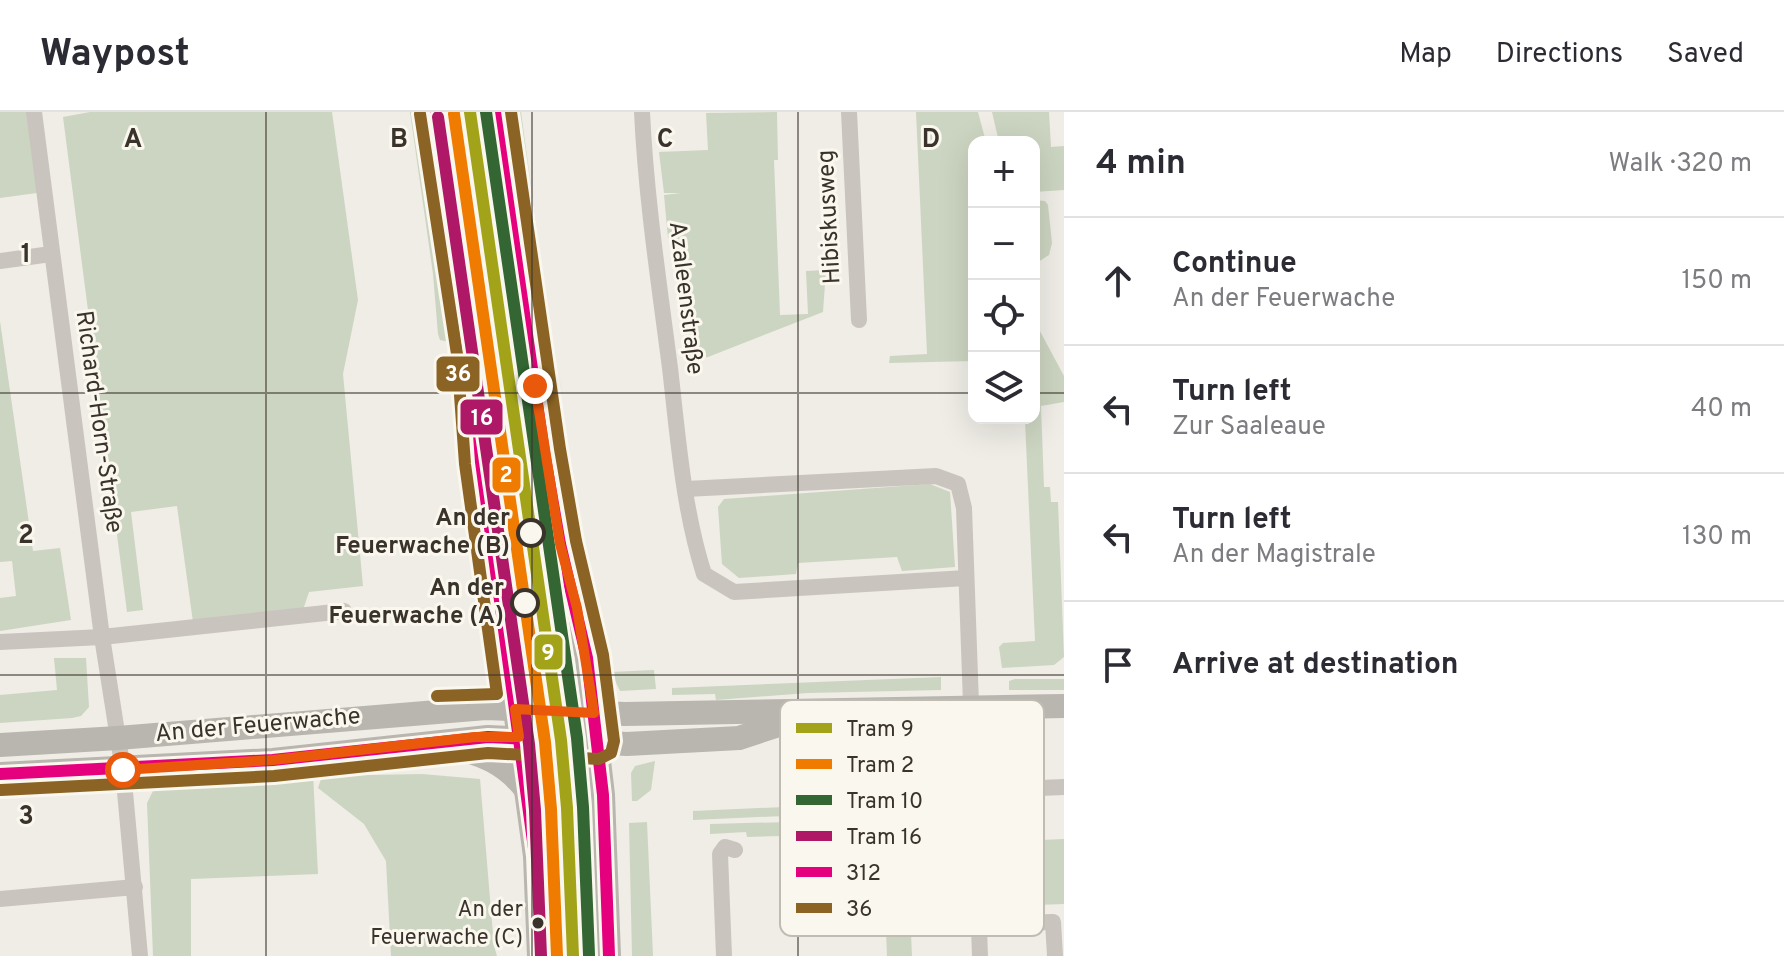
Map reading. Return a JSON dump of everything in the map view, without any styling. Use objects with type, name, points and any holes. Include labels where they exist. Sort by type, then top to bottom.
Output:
[{"type":"street","name":"Richard-Horn-Straße","points":[[34,112],[102,637],[123,770],[140,956]]},
{"type":"street","points":[[436,112],[473,352],[481,462],[535,856],[539,956]]},
{"type":"street","points":[[495,112],[544,452],[560,544],[580,620],[594,713],[603,795],[609,956]]},
{"type":"street","name":"Azaleenstraße","points":[[642,112],[647,194],[686,489],[695,545],[704,574],[734,592],[966,578]]},
{"type":"street","name":"Hibiskusweg","points":[[849,112],[859,320]]},
{"type":"street","points":[[0,261],[51,254]]},
{"type":"street","points":[[686,489],[936,476],[958,484],[964,508],[971,700]]},
{"type":"street","points":[[0,642],[102,637],[344,611]]},
{"type":"street","points":[[1044,706],[1064,706]]},
{"type":"street","name":"An der Feuerwache","points":[[0,745],[370,716],[515,709],[594,713],[780,712]]},
{"type":"street","name":"An der Feuerwache","points":[[0,774],[273,760],[475,737],[598,743],[739,738],[780,725]]},
{"type":"street","points":[[438,743],[489,757],[512,773],[527,791]]},
{"type":"street","points":[[1044,788],[1064,787]]},
{"type":"street","points":[[724,956],[720,854],[725,847],[735,850]]},
{"type":"street","points":[[0,899],[135,887]]},
{"type":"street","points":[[1044,922],[1053,922],[1055,956]]},
{"type":"street","points":[[979,936],[980,956]]},
{"type":"green space","points":[[0,112],[34,112],[44,192],[0,198]]},
{"type":"green space","points":[[90,112],[332,112],[358,300],[343,374],[363,586],[309,592],[303,610],[193,622],[177,506],[131,512],[143,610],[127,612],[63,117]]},
{"type":"green space","points":[[410,112],[421,112],[454,343],[440,340],[438,334],[433,274]]},
{"type":"green space","points":[[446,112],[486,112],[534,448],[489,456]]},
{"type":"green space","points":[[509,112],[521,112],[566,444],[560,445]]},
{"type":"green space","points":[[777,112],[778,160],[774,160],[780,315],[808,314],[806,271],[826,270],[823,312],[708,357],[688,359],[673,238],[668,238],[664,195],[681,193],[664,193],[659,152],[708,150],[706,113]]},
{"type":"green space","points":[[916,112],[978,112],[984,136],[968,136],[968,361],[889,363],[890,356],[927,354]]},
{"type":"green space","points":[[992,112],[1049,112],[1051,147],[1064,146],[1064,190],[1040,192],[1040,136],[998,136]]},
{"type":"green space","points":[[1040,201],[1048,205],[1052,243],[1049,255],[1040,261]]},
{"type":"green space","points":[[0,321],[33,551],[60,548],[71,620],[0,631],[0,598],[16,596],[12,561],[0,562]]},
{"type":"green space","points":[[1040,331],[1064,376],[1064,402],[1041,406],[1044,487],[1050,487],[1051,502],[1058,502],[1064,657],[1054,665],[1002,668],[999,647],[1003,643],[1035,641],[1025,424],[1040,424]]},
{"type":"green space","points":[[533,460],[577,653],[563,656]]},
{"type":"green space","points":[[501,465],[530,661],[527,661],[503,498],[490,467]]},
{"type":"green space","points":[[930,484],[950,492],[955,567],[902,571],[897,557],[798,563],[796,574],[739,578],[722,564],[718,507],[724,499]]},
{"type":"green space","points":[[54,658],[86,658],[89,707],[81,716],[72,718],[0,723],[0,695],[57,690]]},
{"type":"green space","points":[[654,670],[656,689],[620,691],[611,672]]},
{"type":"green space","points":[[941,677],[941,690],[808,693],[716,700],[715,694],[672,695],[672,688]]},
{"type":"green space","points":[[1064,679],[1064,690],[1009,690],[1009,681]]},
{"type":"green space","points":[[655,761],[651,790],[637,801],[632,801],[631,773],[635,766]]},
{"type":"green space","points":[[551,769],[552,797],[570,796],[568,776],[575,790],[584,956],[548,956],[539,799],[540,786]]},
{"type":"green space","points":[[313,773],[318,874],[191,879],[191,956],[153,956],[147,803],[156,785],[176,777]]},
{"type":"green space","points":[[422,774],[480,779],[497,956],[391,956],[386,861],[364,824],[318,788],[322,776]]},
{"type":"green space","points":[[780,807],[780,816],[693,820],[693,811]]},
{"type":"green space","points":[[647,822],[653,956],[632,956],[629,823]]},
{"type":"green space","points":[[780,822],[780,836],[747,837],[746,832],[710,834],[710,824]]},
{"type":"green space","points":[[1064,839],[1064,904],[1044,905],[1044,840]]},
{"type":"green space","points":[[886,936],[911,936],[912,956],[887,956]]},
{"type":"tram line","name":"9","points":[[470,112],[561,740],[573,956]]},
{"type":"tram line","name":"10","points":[[486,112],[577,738],[589,955]]},
{"type":"tram line","name":"2","points":[[454,114],[545,742],[557,956]]},
{"type":"tram line","name":"16","points":[[438,117],[529,744],[541,956]]},
{"type":"transit line","name":"312","points":[[436,112],[473,352],[481,462],[535,856],[539,956]]},
{"type":"transit line","name":"312","points":[[495,112],[544,452],[560,544],[587,658],[603,795],[609,956]]},
{"type":"transit line","name":"36","points":[[1,790],[274,776],[488,753],[599,759],[611,753],[614,741],[603,655],[576,541],[560,449],[511,112]]},
{"type":"transit line","name":"36","points":[[420,114],[457,354],[465,464],[497,694],[437,696]]},
{"type":"transit line","name":"312","points":[[0,774],[273,760],[488,737],[570,741]]},
{"type":"place","name":"An der Feuerwache (B)","points":[[531,533]]},
{"type":"place","name":"An der Feuerwache (A)","points":[[525,603]]},
{"type":"place","name":"An der Feuerwache (C)","points":[[538,923]]},
{"type":"route","points":[[123,770],[273,760],[475,737],[519,737],[515,709],[594,713],[577,608],[560,544],[535,386]]}]
